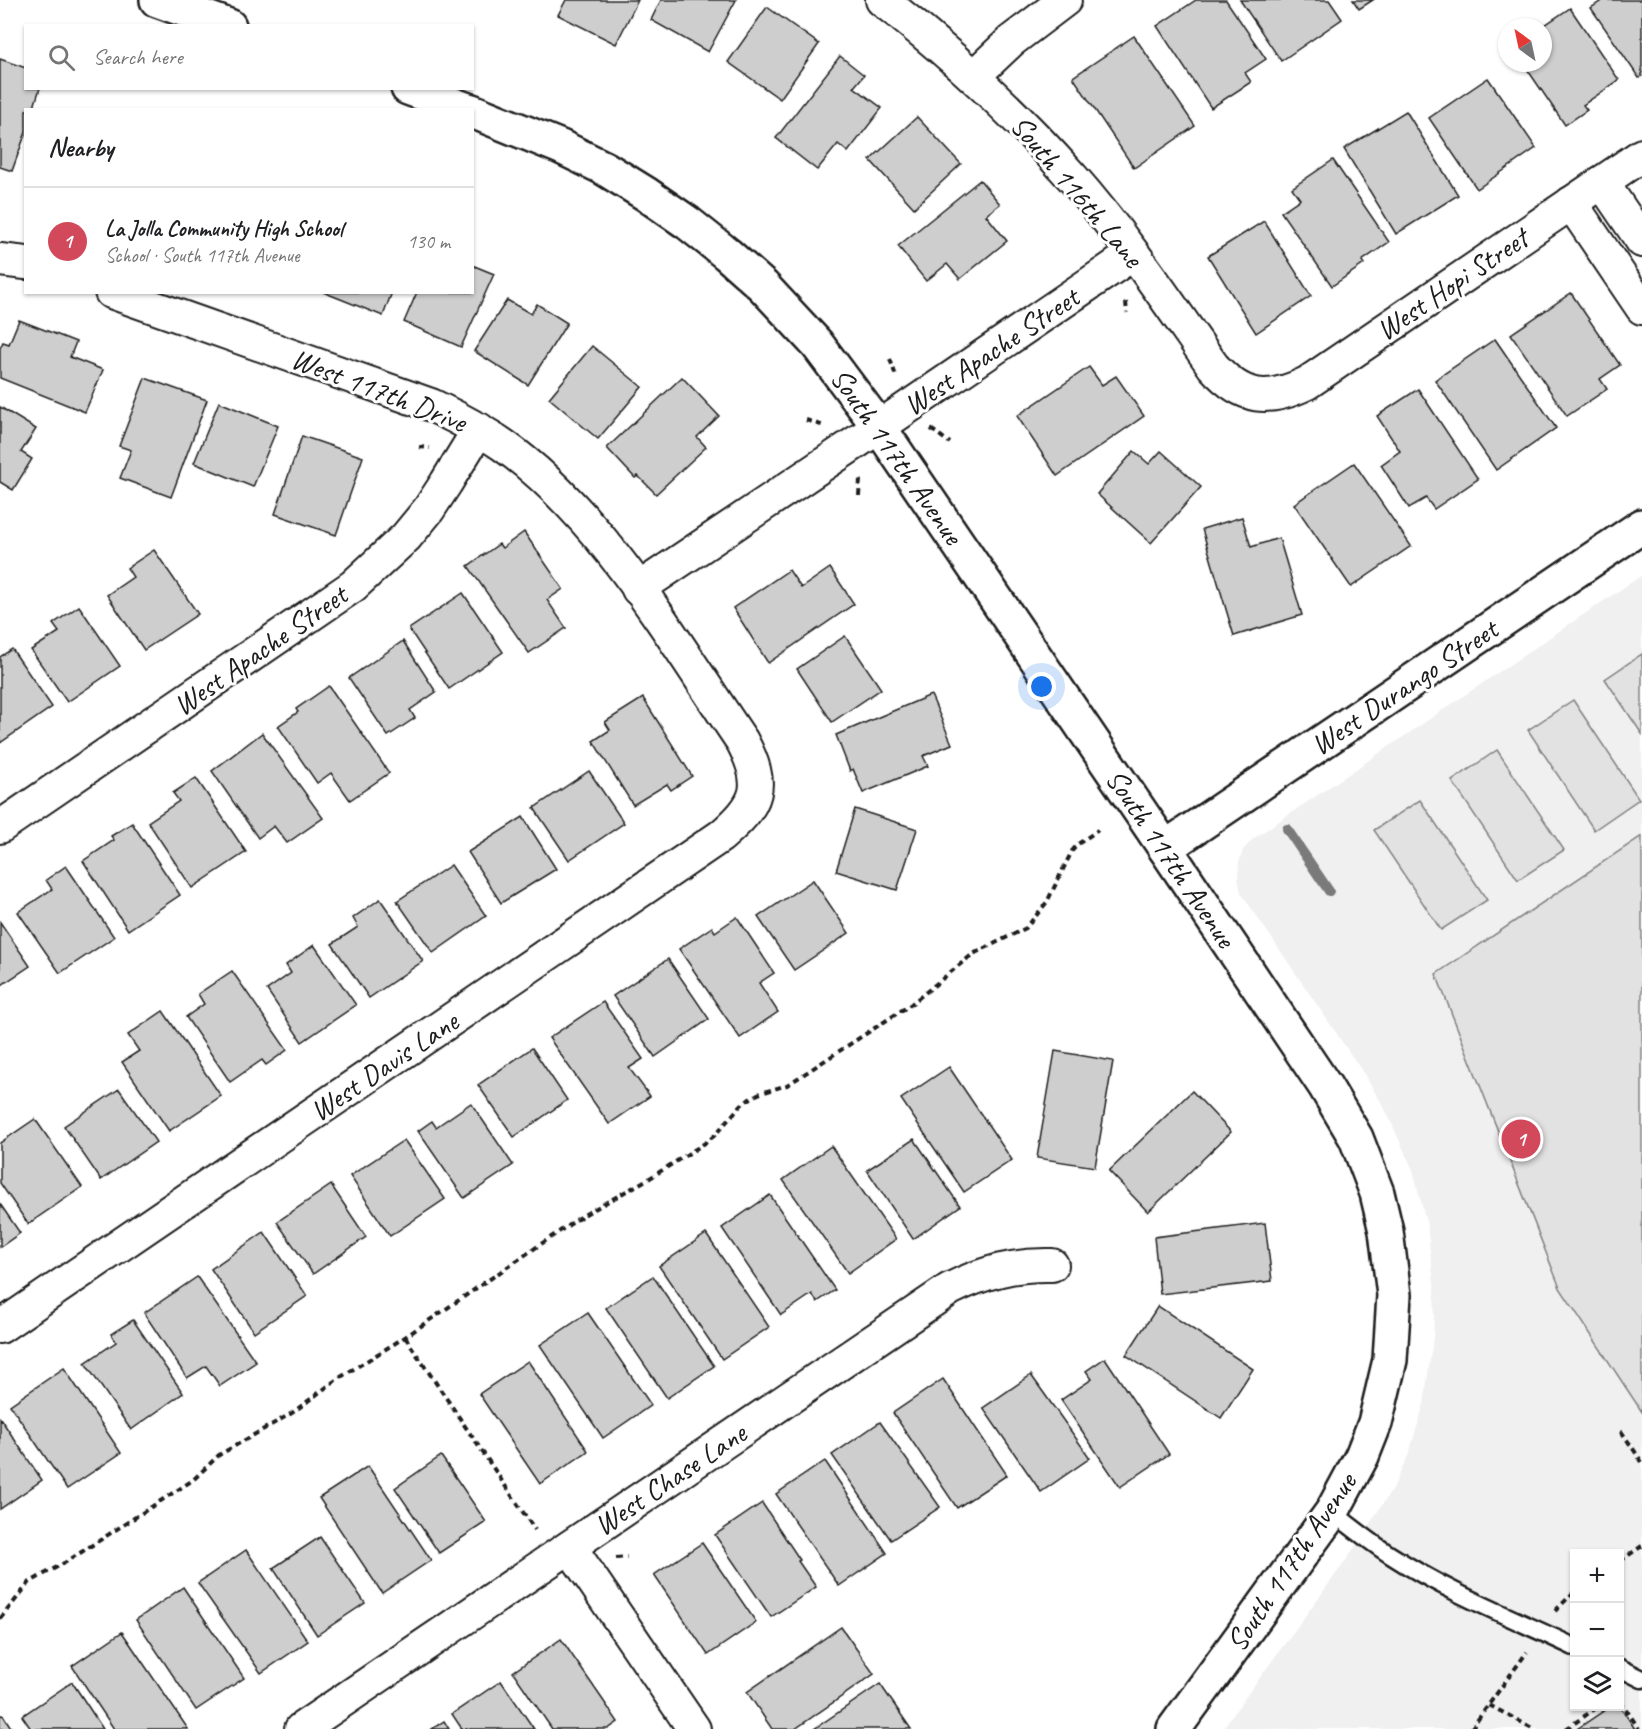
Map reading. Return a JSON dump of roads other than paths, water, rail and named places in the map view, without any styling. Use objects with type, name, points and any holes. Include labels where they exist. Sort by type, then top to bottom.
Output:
[{"type":"street","points":[[156,0],[223,24]]},
{"type":"street","name":"South 116th Lane","points":[[882,0],[974,76],[1040,141],[1073,178],[1133,254],[1218,372],[1239,390],[1255,395]]},
{"type":"street","points":[[974,76],[1018,35],[1065,0]]},
{"type":"street","points":[[413,90],[463,108]]},
{"type":"street","name":"South 117th Avenue","points":[[474,112],[561,147],[612,174],[688,223],[763,286],[797,322],[842,376],[879,428],[1165,848],[1340,1110],[1356,1138],[1377,1193],[1388,1242],[1394,1295],[1390,1360],[1371,1434],[1332,1512],[1174,1729]]},
{"type":"street","name":"West Hopi Street","points":[[1255,395],[1275,395],[1307,383],[1642,155]]},
{"type":"street","points":[[1602,182],[1642,241]]},
{"type":"street","points":[[1571,203],[1642,308]]},
{"type":"street","name":"West Apache Street","points":[[638,588],[879,428],[1133,254]]},
{"type":"street","points":[[0,260],[24,263]]},
{"type":"street","name":"West 117th Drive","points":[[117,294],[431,405],[479,429],[526,463],[577,510],[599,535],[638,588],[742,741],[757,774],[756,793]]},
{"type":"street","name":"West Apache Street","points":[[0,827],[353,586],[398,545],[429,509],[479,429]]},
{"type":"street","name":"West Durango Street","points":[[1165,848],[1642,526]]},
{"type":"street","name":"West Davis Lane","points":[[0,1327],[721,836],[748,809],[756,793]]},
{"type":"street","name":"West Chase Lane","points":[[301,1729],[950,1289],[975,1276],[1001,1268],[1029,1264],[1053,1265]]},
{"type":"street","points":[[570,1546],[694,1729]]},
{"type":"lane","points":[[1332,1512],[1390,1555],[1428,1578],[1570,1645]]},
{"type":"lane","points":[[1624,1670],[1642,1679]]},
{"type":"waterway","points":[[1287,829],[1329,891]]},
{"type":"place","name":"La Jolla Community High School","points":[[1521,1139]]}]
